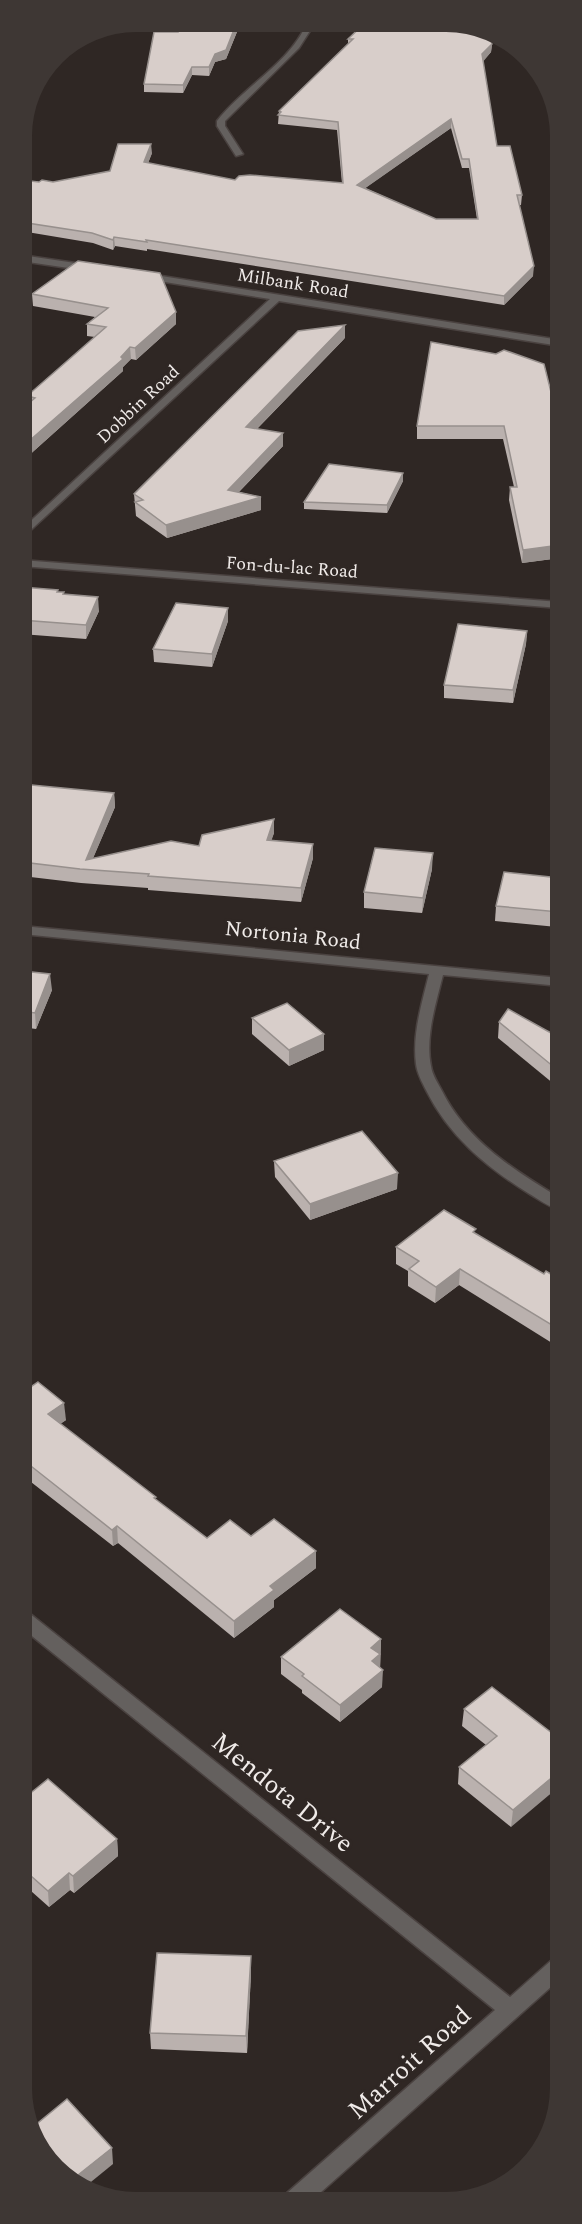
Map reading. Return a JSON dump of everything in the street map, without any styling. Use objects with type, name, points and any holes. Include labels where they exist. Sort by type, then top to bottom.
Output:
[{"type":"street","points":[[239,154],[221,126],[221,121],[296,46],[307,32]]},
{"type":"street","points":[[32,260],[100,270]]},
{"type":"street","name":"Milbank Road","points":[[134,275],[550,340]]},
{"type":"street","name":"Dobbin Road","points":[[32,526],[278,297]]},
{"type":"street","name":"Fon-du-lac Road","points":[[32,564],[550,604]]},
{"type":"street","name":"Nortonia Road","points":[[32,931],[550,981]]},
{"type":"street","points":[[437,970],[424,1029],[423,1067],[438,1103],[457,1128],[482,1153],[520,1181],[550,1199]]},
{"type":"street","name":"Mendota Drive","points":[[32,1626],[510,2009]]},
{"type":"street","name":"Marroit Road","points":[[305,2192],[550,1974]]},
{"type":"building","points":[[154,32],[233,32],[226,50],[215,54],[209,67],[192,67],[183,85],[144,84]]},
{"type":"building","points":[[355,32],[447,32],[467,33],[491,41],[492,44],[482,54],[497,146],[510,146],[522,195],[517,195],[534,266],[504,296],[146,240],[147,242],[114,237],[113,240],[92,233],[32,224],[32,181],[53,182],[110,171],[118,144],[151,144],[144,162],[235,180],[239,176],[250,175],[343,183],[338,122],[278,115],[281,112],[279,111],[353,39],[348,39]],"holes":[[[451,119],[462,159],[469,159],[478,219],[436,219],[357,185]]]},
{"type":"building","points":[[78,261],[160,273],[176,312],[135,348],[130,347],[121,357],[123,359],[32,438],[32,401],[35,398],[32,397],[32,392],[106,327],[87,324],[108,308],[32,294]]},
{"type":"building","points":[[345,325],[246,427],[283,433],[228,490],[261,497],[166,525],[135,502],[143,500],[134,494],[298,331]]},
{"type":"building","points":[[431,342],[496,354],[504,350],[544,364],[550,388],[550,546],[523,550],[510,487],[517,487],[504,426],[417,426]]},
{"type":"building","points":[[329,464],[403,473],[387,505],[304,502]]},
{"type":"building","points":[[32,588],[58,590],[57,592],[64,592],[63,594],[98,597],[86,625],[32,621]]},
{"type":"building","points":[[176,603],[228,608],[212,654],[153,649]]},
{"type":"building","points":[[458,624],[527,631],[513,690],[444,685]]},
{"type":"building","points":[[32,785],[114,793],[86,860],[171,841],[199,846],[202,835],[274,819],[267,840],[313,844],[301,888],[32,863]]},
{"type":"building","points":[[375,848],[433,853],[423,898],[364,892]]},
{"type":"building","points":[[504,872],[550,877],[550,911],[496,906]]},
{"type":"building","points":[[32,972],[50,974],[35,1013],[32,1013]]},
{"type":"building","points":[[287,1003],[324,1034],[289,1050],[252,1018]]},
{"type":"building","points":[[508,1009],[550,1032],[550,1064],[499,1022]]},
{"type":"building","points":[[362,1131],[398,1173],[310,1204],[274,1161]]},
{"type":"building","points":[[444,1210],[476,1229],[473,1232],[544,1274],[546,1271],[550,1274],[550,1324],[460,1269],[436,1287],[409,1269],[419,1261],[396,1247]]},
{"type":"building","points":[[38,1382],[64,1403],[48,1414],[207,1538],[230,1520],[251,1536],[274,1519],[316,1551],[270,1586],[274,1590],[234,1621],[117,1526],[112,1530],[32,1467],[32,1386]]},
{"type":"building","points":[[340,1609],[381,1639],[371,1648],[380,1654],[372,1661],[383,1670],[340,1705],[281,1657]]},
{"type":"building","points":[[492,1687],[550,1732],[550,1779],[513,1810],[459,1767],[497,1736],[464,1709]]},
{"type":"building","points":[[48,1779],[117,1839],[73,1876],[69,1873],[48,1891],[32,1877],[32,1792]]},
{"type":"building","points":[[157,1953],[251,1956],[246,2036],[150,2033]]},
{"type":"building","points":[[67,2099],[112,2148],[78,2175],[62,2162],[49,2146],[38,2123]]}]
